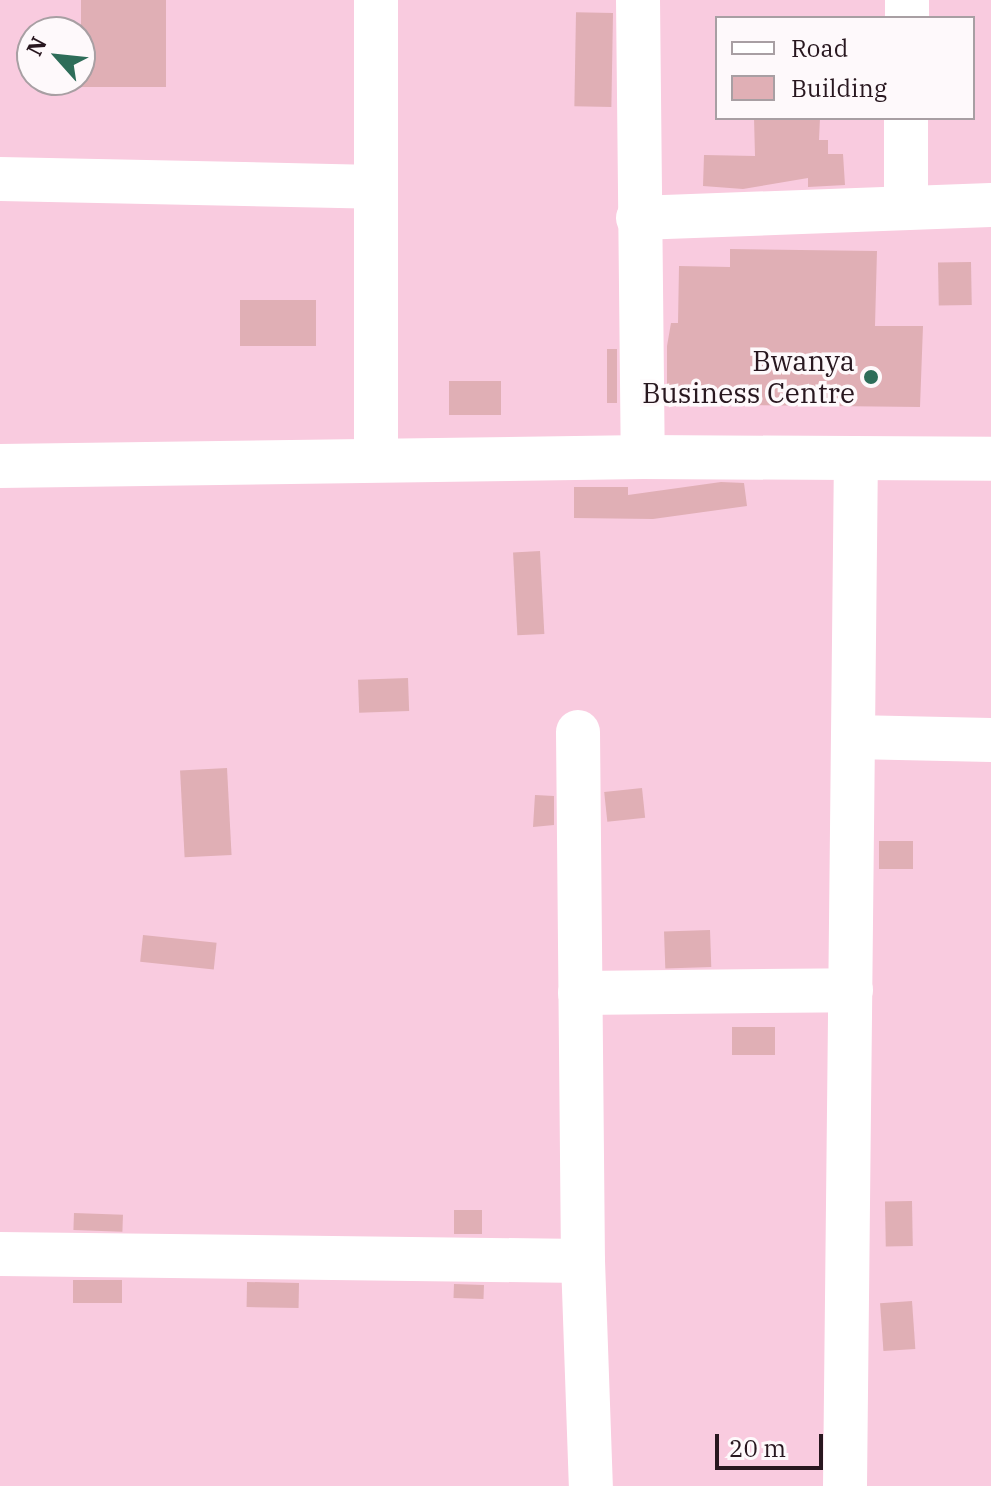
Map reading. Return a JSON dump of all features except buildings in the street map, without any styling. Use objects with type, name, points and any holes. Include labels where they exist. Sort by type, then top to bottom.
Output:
[{"type":"street","points":[[376,0],[376,459]]},
{"type":"street","points":[[638,0],[643,457]]},
{"type":"street","points":[[906,120],[906,208]]},
{"type":"street","points":[[0,179],[376,187]]},
{"type":"street","points":[[638,218],[991,205]]},
{"type":"street","points":[[0,466],[643,457],[991,459]]},
{"type":"street","points":[[845,1486],[856,458]]},
{"type":"street","points":[[578,732],[583,1261],[591,1486]]},
{"type":"street","points":[[853,737],[991,740]]},
{"type":"street","points":[[580,993],[851,990]]},
{"type":"street","points":[[0,1254],[583,1261]]},
{"type":"place","name":"Bwanya Business Centre","points":[[871,377]]}]
